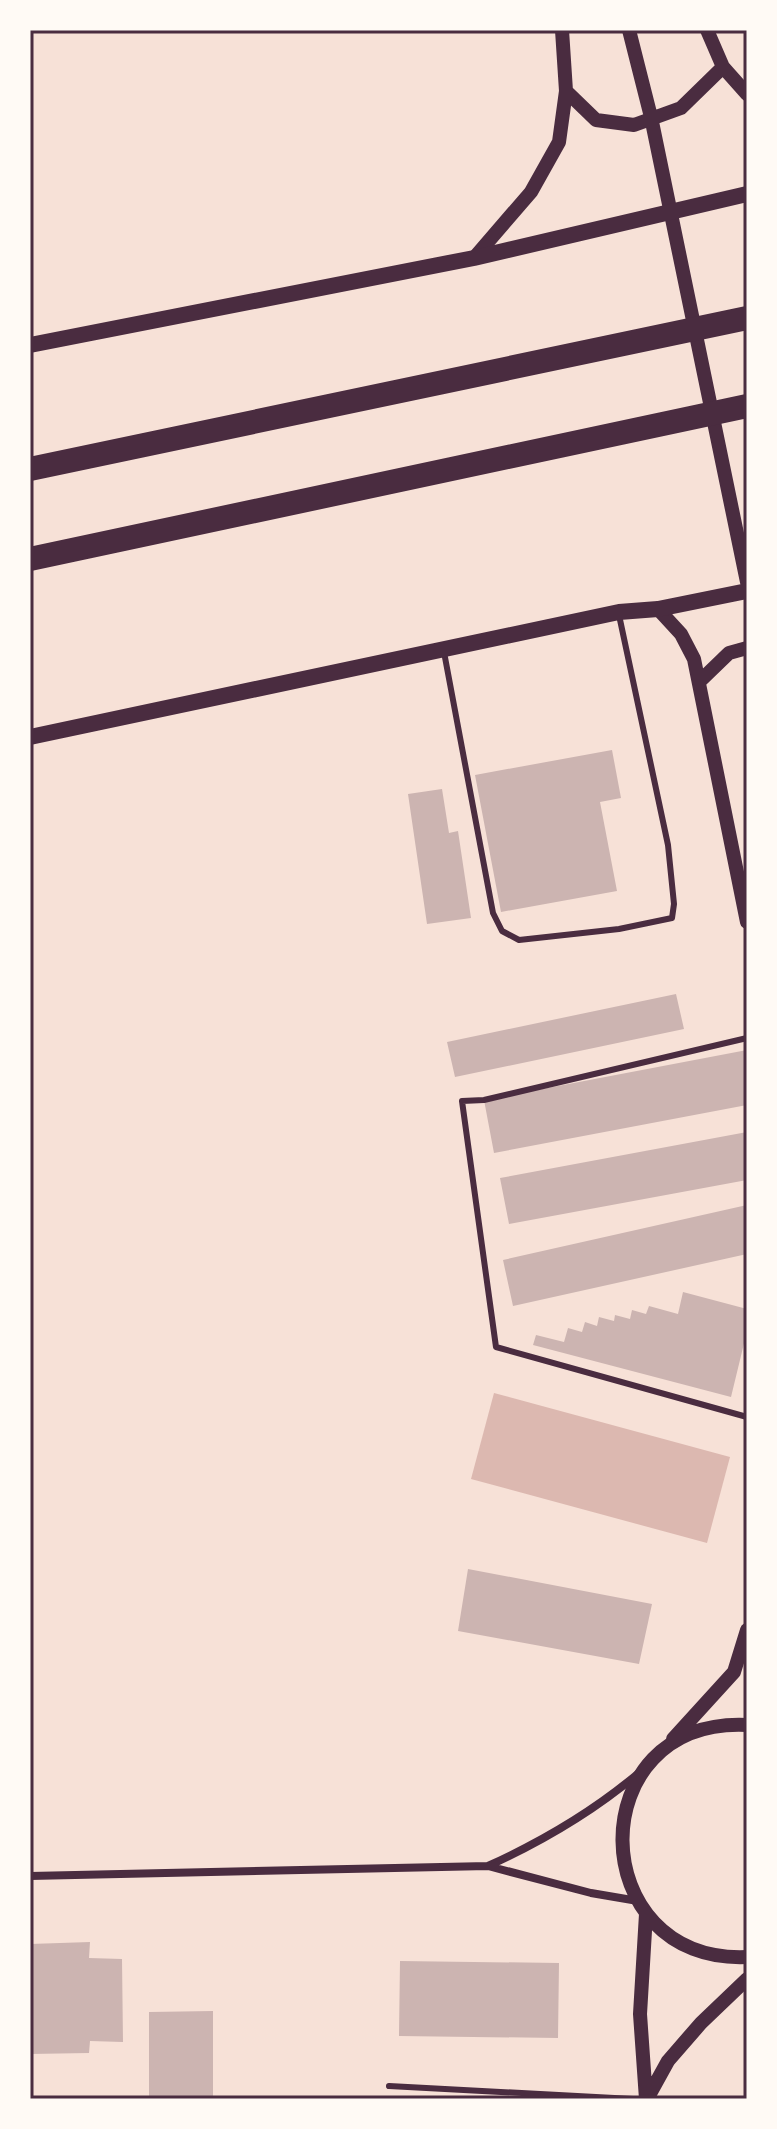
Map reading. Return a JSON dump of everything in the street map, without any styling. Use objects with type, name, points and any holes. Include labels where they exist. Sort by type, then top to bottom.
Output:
[{"type":"highway","points":[[30,469],[747,318]]},
{"type":"highway","points":[[30,559],[747,406]]},
{"type":"main road","points":[[30,345],[474,258],[747,194]]},
{"type":"main road","points":[[30,737],[619,612],[658,609],[747,591]]},
{"type":"street","points":[[474,258],[531,192],[559,142],[566,91],[562,30]]},
{"type":"street","points":[[629,30],[651,117],[747,582]]},
{"type":"street","points":[[707,30],[723,67],[747,94]]},
{"type":"street","points":[[566,91],[596,120],[634,125],[681,108],[723,67]]},
{"type":"street","points":[[658,609],[681,634],[694,659],[747,922]]},
{"type":"street","points":[[699,682],[729,653],[747,648]]},
{"type":"street","points":[[488,1866],[570,1824],[646,1767],[734,1672],[747,1630]]},
{"type":"street","points":[[665,1748],[688,1734],[724,1724],[747,1725]]},
{"type":"street","points":[[646,1767],[629,1798],[621,1833],[624,1868],[638,1901],[646,1914],[675,1939],[708,1954],[747,1957]]},
{"type":"street","points":[[30,1876],[488,1866],[591,1893],[638,1901]]},
{"type":"street","points":[[646,1914],[640,2014],[647,2099]]},
{"type":"street","points":[[647,2099],[668,2061],[701,2023],[747,1979]]},
{"type":"lane","points":[[443,648],[493,913],[502,931],[519,940],[619,929],[672,918],[674,904],[668,845],[619,612]]},
{"type":"lane","points":[[747,1038],[484,1100],[462,1101],[496,1347],[747,1417]]},
{"type":"lane","points":[[389,2086],[633,2099]]},
{"type":"shaded area","points":[[494,1393],[730,1457],[707,1543],[471,1479]]},
{"type":"building","points":[[612,750],[621,798],[600,802],[617,891],[501,912],[475,775]]},
{"type":"building","points":[[442,789],[449,833],[458,831],[471,918],[427,924],[408,794]]},
{"type":"building","points":[[676,994],[684,1029],[455,1077],[447,1042]]},
{"type":"building","points":[[747,1050],[747,1105],[494,1153],[484,1100]]},
{"type":"building","points":[[747,1132],[747,1180],[509,1224],[500,1178]]},
{"type":"building","points":[[747,1205],[747,1254],[513,1306],[503,1260]]},
{"type":"building","points":[[683,1292],[747,1309],[747,1331],[731,1397],[533,1345],[536,1335],[564,1342],[568,1328],[582,1332],[585,1322],[597,1326],[599,1317],[614,1321],[615,1315],[630,1319],[632,1310],[646,1314],[649,1306],[678,1314]]},
{"type":"building","points":[[468,1569],[652,1604],[639,1664],[458,1631]]},
{"type":"building","points":[[90,1942],[89,1958],[122,1959],[123,2042],[90,2041],[89,2053],[30,2054],[30,1944]]},
{"type":"building","points":[[400,1961],[559,1963],[558,2038],[399,2036]]},
{"type":"building","points":[[213,2011],[213,2099],[149,2099],[149,2012]]}]
